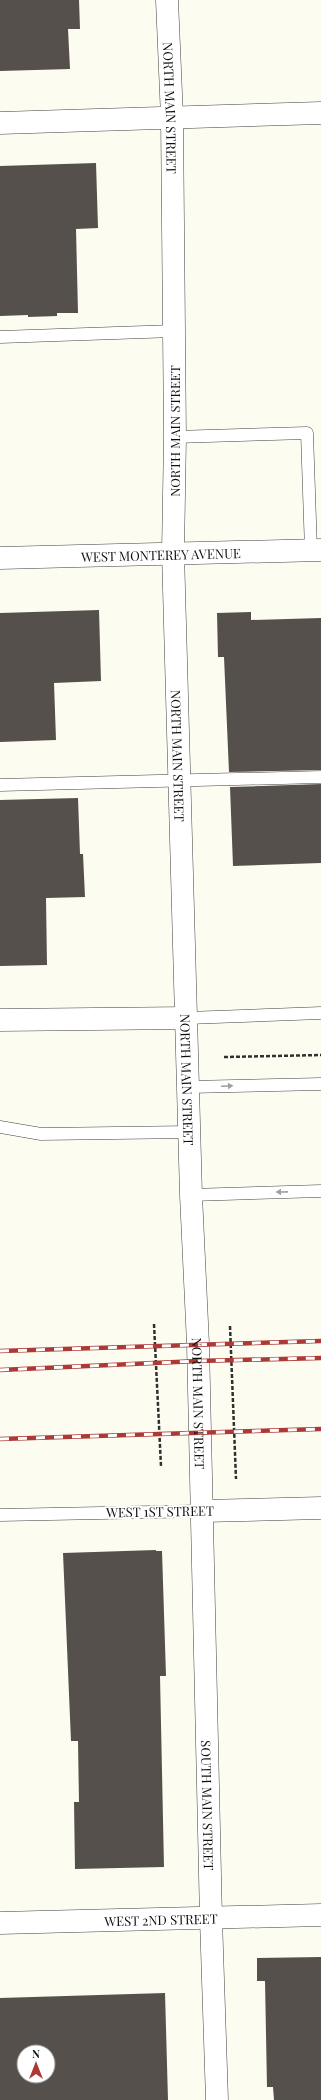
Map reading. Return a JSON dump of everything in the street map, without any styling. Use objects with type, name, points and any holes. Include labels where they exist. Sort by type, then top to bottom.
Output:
[{"type":"street","name":"NORTH MAIN STREET","points":[[167,0],[172,117],[175,437],[173,553],[191,1195],[198,1344],[203,1511]]},
{"type":"street","points":[[0,123],[321,113]]},
{"type":"street","name":"WEST MONTEREY AVENUE","points":[[0,558],[316,550]]},
{"type":"street","points":[[0,1020],[187,1018]]},
{"type":"street","name":"WEST 1ST STREET","points":[[203,1511],[321,1508]]},
{"type":"street","name":"SOUTH MAIN STREET","points":[[203,1511],[210,1919],[217,2100]]},
{"type":"street","name":"WEST 2ND STREET","points":[[0,1923],[210,1919],[321,1915]]},
{"type":"lane","points":[[0,337],[174,331]]},
{"type":"lane","points":[[175,437],[307,433],[316,550]]},
{"type":"lane","points":[[0,785],[321,777]]},
{"type":"lane","points":[[187,1018],[321,1013]]},
{"type":"lane","points":[[188,1087],[321,1084]]},
{"type":"lane","points":[[0,1127],[42,1134],[190,1132]]},
{"type":"lane","points":[[191,1195],[321,1192]]},
{"type":"lane","name":"WEST 1ST STREET","points":[[0,1515],[203,1511]]},
{"type":"path","points":[[224,1057],[321,1054]]},
{"type":"path","points":[[154,1324],[161,1466]]},
{"type":"path","points":[[230,1326],[236,1479]]},
{"type":"building","points":[[0,0],[79,0],[80,29],[68,29],[70,69],[0,71]]},
{"type":"building","points":[[96,163],[98,228],[76,229],[78,313],[57,313],[57,316],[0,316],[0,166]]},
{"type":"building","points":[[99,610],[101,681],[54,683],[56,740],[0,742],[0,613]]},
{"type":"building","points":[[251,612],[251,620],[321,618],[321,770],[229,772],[224,657],[218,657],[217,613]]},
{"type":"building","points":[[321,784],[321,863],[233,866],[230,787]]},
{"type":"building","points":[[78,798],[80,854],[83,854],[85,897],[46,898],[47,965],[0,966],[0,800]]},
{"type":"building","points":[[162,1551],[166,1676],[160,1676],[164,1867],[75,1869],[74,1802],[79,1802],[78,1741],[71,1741],[63,1553]]},
{"type":"building","points":[[321,1957],[321,2100],[274,2100],[273,2087],[267,2087],[265,1981],[257,1981],[257,1958]]},
{"type":"building","points":[[165,1993],[168,2100],[0,2100],[0,1998]]},
{"type":"railway","points":[[0,1351],[321,1341]]},
{"type":"railway","points":[[0,1370],[198,1361],[321,1358]]},
{"type":"railway","points":[[0,1439],[321,1429]]}]
